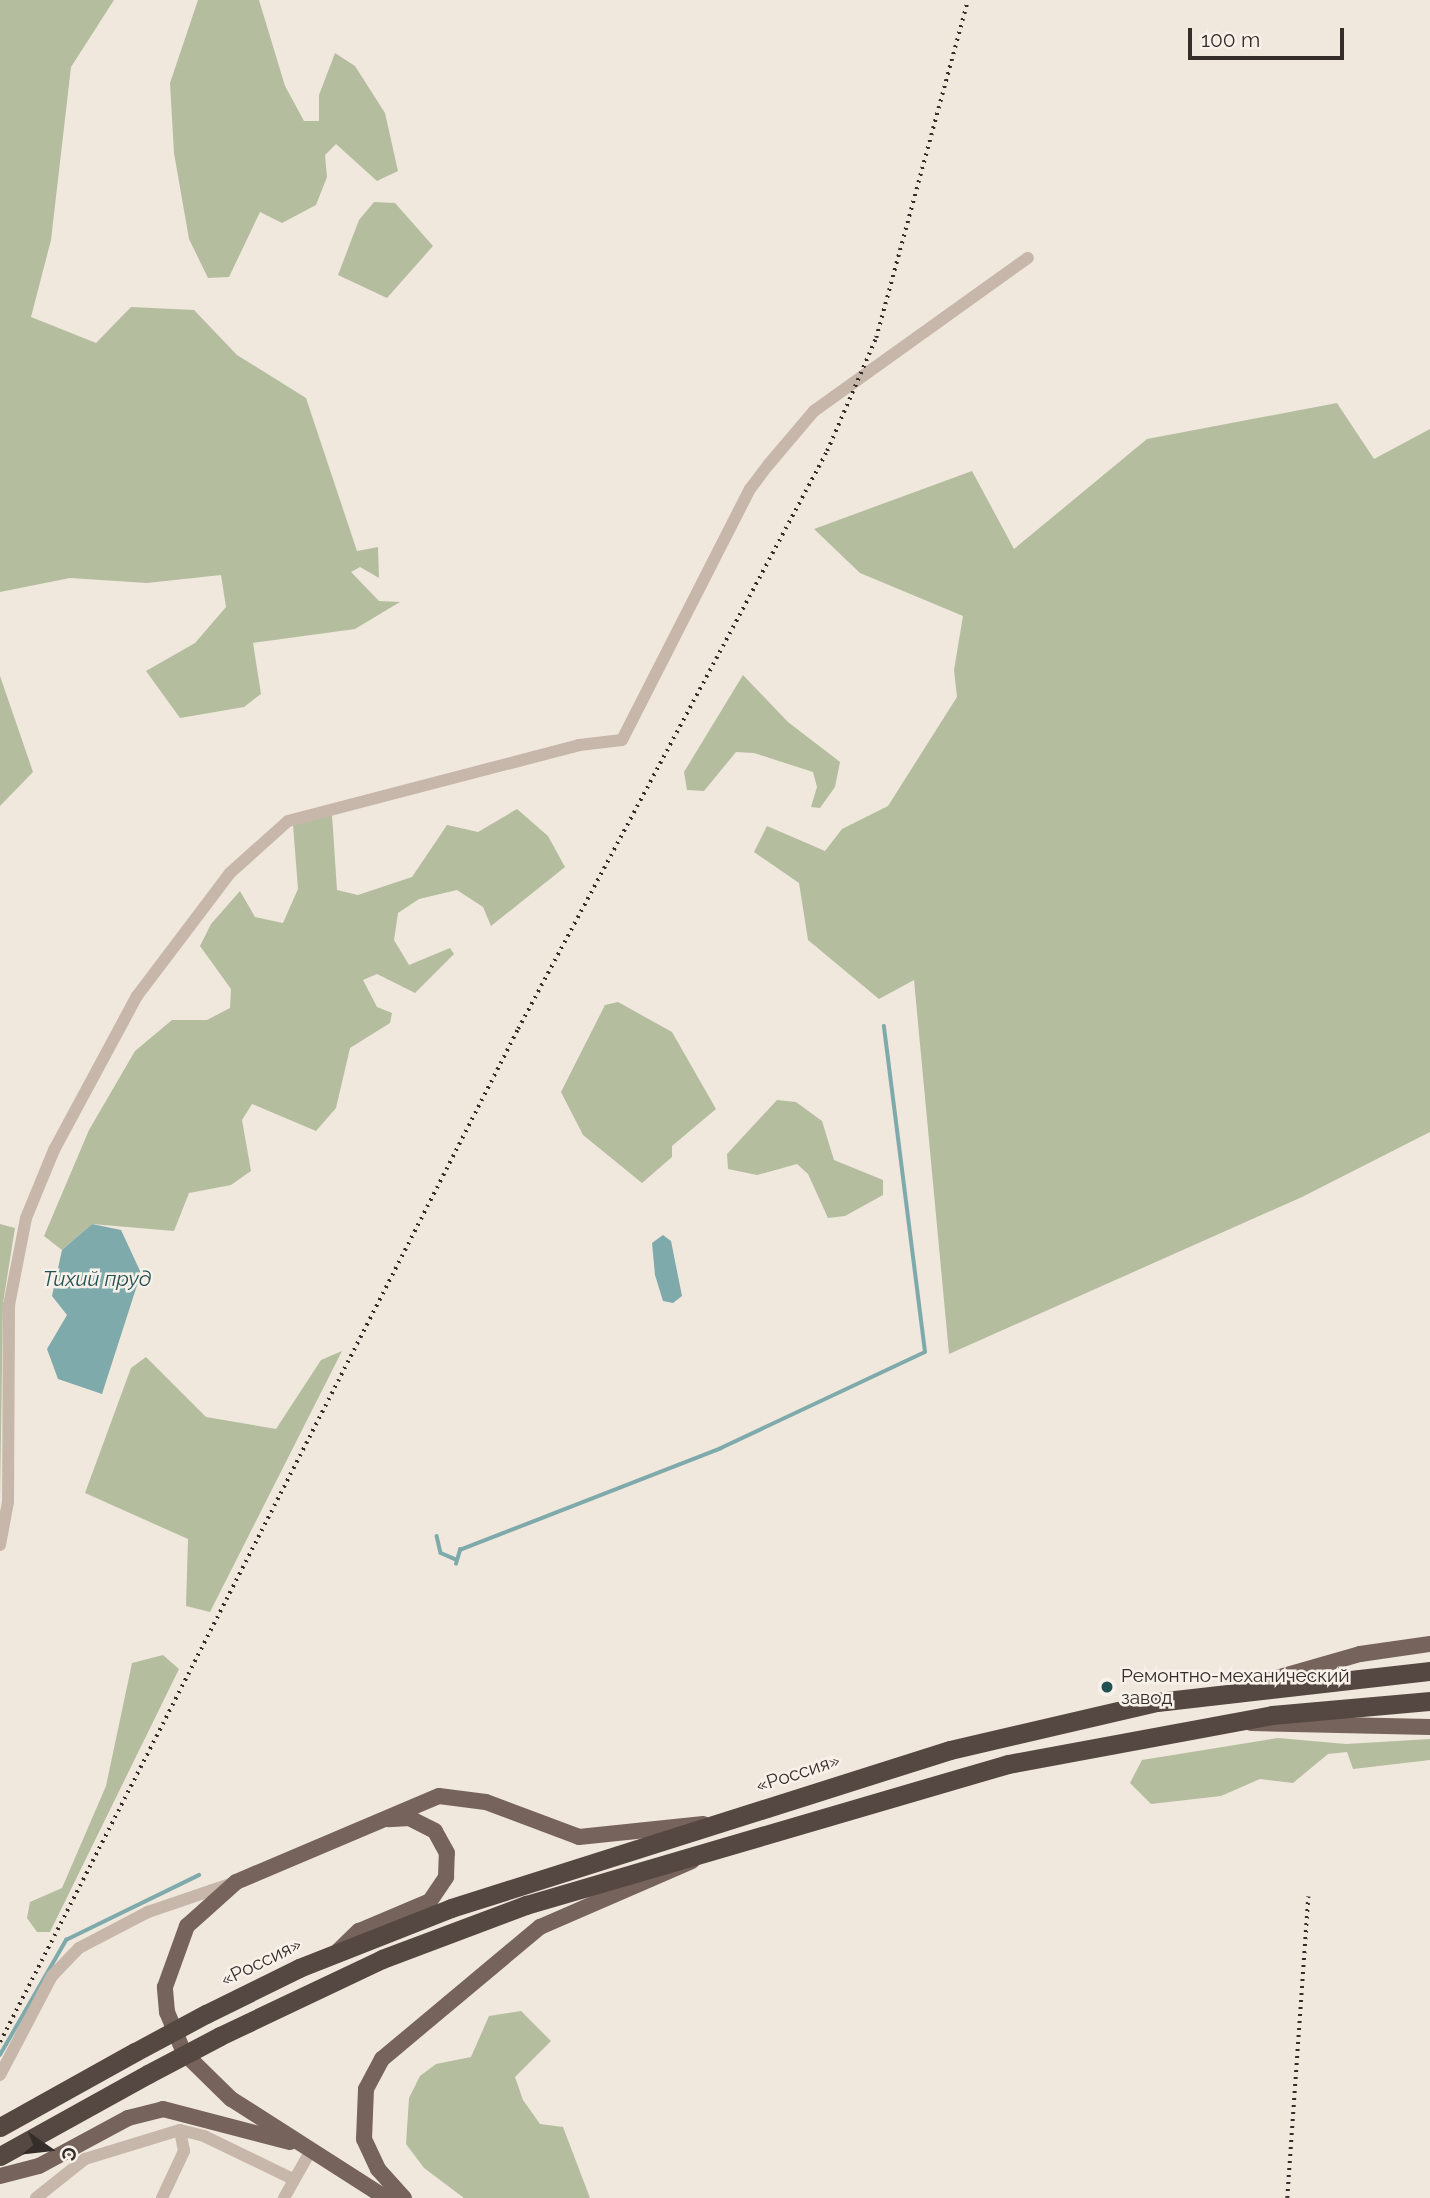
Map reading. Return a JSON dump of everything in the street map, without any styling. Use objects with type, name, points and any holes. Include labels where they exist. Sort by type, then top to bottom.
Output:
[{"type":"highway","name":"«Россия»","points":[[0,2127],[206,2014],[338,1951],[589,1860],[1001,1735],[1228,1692],[1430,1671]]},
{"type":"highway","points":[[0,2156],[220,2036],[458,1929],[713,1848],[1008,1764],[1232,1722],[1430,1701]]},
{"type":"main road","points":[[1228,1692],[1333,1660],[1430,1644]]},
{"type":"main road","points":[[1232,1722],[1430,1727]]},
{"type":"main road","points":[[386,2198],[296,2143],[210,2083],[184,2053],[167,2012],[166,1974],[176,1942],[205,1906],[236,1882],[355,1827],[439,1796],[486,1802],[543,1829],[579,1837],[714,1824]]},
{"type":"main road","points":[[338,1951],[359,1931],[430,1901],[449,1868],[440,1837],[416,1819],[355,1827]]},
{"type":"main road","points":[[404,2198],[379,2169],[364,2139],[366,2089],[382,2059],[540,1927],[601,1895],[675,1871],[713,1848]]},
{"type":"main road","points":[[0,2176],[39,2166],[128,2118],[163,2109],[296,2143]]},
{"type":"street","points":[[0,1545],[8,1502],[9,1305],[26,1218],[54,1150],[137,996],[230,873],[288,821],[579,745],[622,740],[750,489],[769,464],[814,411],[1028,258]]},
{"type":"street","points":[[0,2075],[52,1976],[79,1948],[148,1912],[236,1882]]},
{"type":"street","points":[[162,2198],[184,2151],[180,2130]]},
{"type":"street","points":[[36,2198],[85,2159],[180,2130],[204,2136],[293,2179]]},
{"type":"street","points":[[284,2198],[310,2152]]},
{"type":"green space","points":[[0,0],[114,0],[71,67],[51,240],[31,317],[96,343],[131,307],[194,310],[237,355],[306,398],[357,551],[378,547],[379,578],[360,567],[351,572],[379,601],[400,602],[355,629],[253,643],[261,694],[244,707],[180,718],[146,671],[195,643],[226,607],[221,575],[147,583],[70,578],[0,592]]},
{"type":"green space","points":[[198,0],[259,0],[285,86],[304,121],[319,121],[319,95],[335,53],[355,66],[385,113],[398,171],[377,181],[336,144],[325,155],[327,177],[316,205],[282,223],[260,212],[229,277],[208,278],[189,239],[174,153],[170,83]]},
{"type":"green space","points":[[374,202],[395,203],[433,246],[387,298],[338,275],[359,220]]},
{"type":"green space","points":[[1337,403],[1374,459],[1430,429],[1430,1132],[1302,1197],[949,1354],[914,980],[879,999],[808,940],[799,883],[754,852],[767,826],[825,851],[842,829],[888,806],[957,697],[954,670],[963,616],[860,573],[814,529],[972,471],[1014,549],[1147,439]]},
{"type":"green space","points":[[743,675],[788,722],[840,762],[835,787],[820,808],[811,807],[817,787],[813,772],[754,753],[736,752],[704,791],[687,790],[684,772]]},
{"type":"green space","points":[[0,676],[33,772],[0,806]]},
{"type":"green space","points":[[517,809],[548,836],[565,867],[491,926],[483,907],[457,890],[419,899],[398,913],[394,940],[409,965],[450,948],[454,954],[415,993],[377,974],[363,980],[377,1007],[392,1013],[390,1023],[350,1048],[336,1108],[316,1131],[252,1104],[242,1120],[251,1171],[231,1185],[189,1193],[174,1231],[92,1224],[62,1250],[44,1236],[89,1130],[135,1051],[172,1020],[207,1020],[230,1008],[231,989],[200,946],[211,924],[240,891],[255,917],[283,923],[298,889],[293,825],[332,815],[337,890],[358,895],[412,877],[447,825],[478,832]]},
{"type":"green space","points":[[618,1002],[672,1032],[716,1109],[672,1146],[672,1157],[642,1183],[583,1135],[561,1092],[605,1005]]},
{"type":"green space","points":[[777,1100],[796,1102],[822,1121],[834,1160],[883,1180],[883,1195],[845,1216],[828,1218],[808,1174],[797,1164],[757,1175],[728,1169],[727,1154]]},
{"type":"green space","points":[[0,1224],[15,1228],[3,1303],[0,1502]]},
{"type":"green space","points":[[342,1351],[210,1612],[186,1606],[188,1539],[85,1493],[131,1368],[146,1357],[206,1417],[276,1429],[321,1360]]},
{"type":"green space","points":[[163,1655],[179,1669],[50,1932],[37,1932],[27,1918],[30,1902],[62,1888],[106,1786],[132,1663]]},
{"type":"green space","points":[[1278,1738],[1346,1744],[1430,1739],[1430,1760],[1353,1769],[1347,1752],[1328,1754],[1293,1783],[1260,1779],[1221,1796],[1151,1804],[1130,1783],[1142,1760]]},
{"type":"green space","points":[[521,2011],[551,2041],[515,2077],[523,2100],[540,2124],[563,2127],[590,2198],[464,2198],[424,2168],[406,2144],[409,2098],[420,2076],[436,2064],[471,2057],[489,2016]]},
{"type":"water","name":"Тихий пруд","points":[[92,1224],[121,1230],[141,1273],[102,1394],[58,1379],[47,1349],[67,1315],[52,1296],[62,1250]]},
{"type":"water","points":[[663,1235],[671,1241],[682,1296],[673,1303],[663,1301],[655,1275],[652,1243]]},
{"type":"waterway","points":[[456,1564],[460,1550],[721,1448],[925,1352],[884,1027]]},
{"type":"waterway","points":[[437,1536],[441,1553],[455,1559]]},
{"type":"waterway","points":[[0,2055],[66,1940],[199,1875]]},
{"type":"railway","points":[[0,2042],[518,1029],[827,451],[876,338],[968,0]]},
{"type":"railway","points":[[1287,2198],[1308,1897]]},
{"type":"place","name":"Ремонтно-механический завод","points":[[1107,1687]]}]
